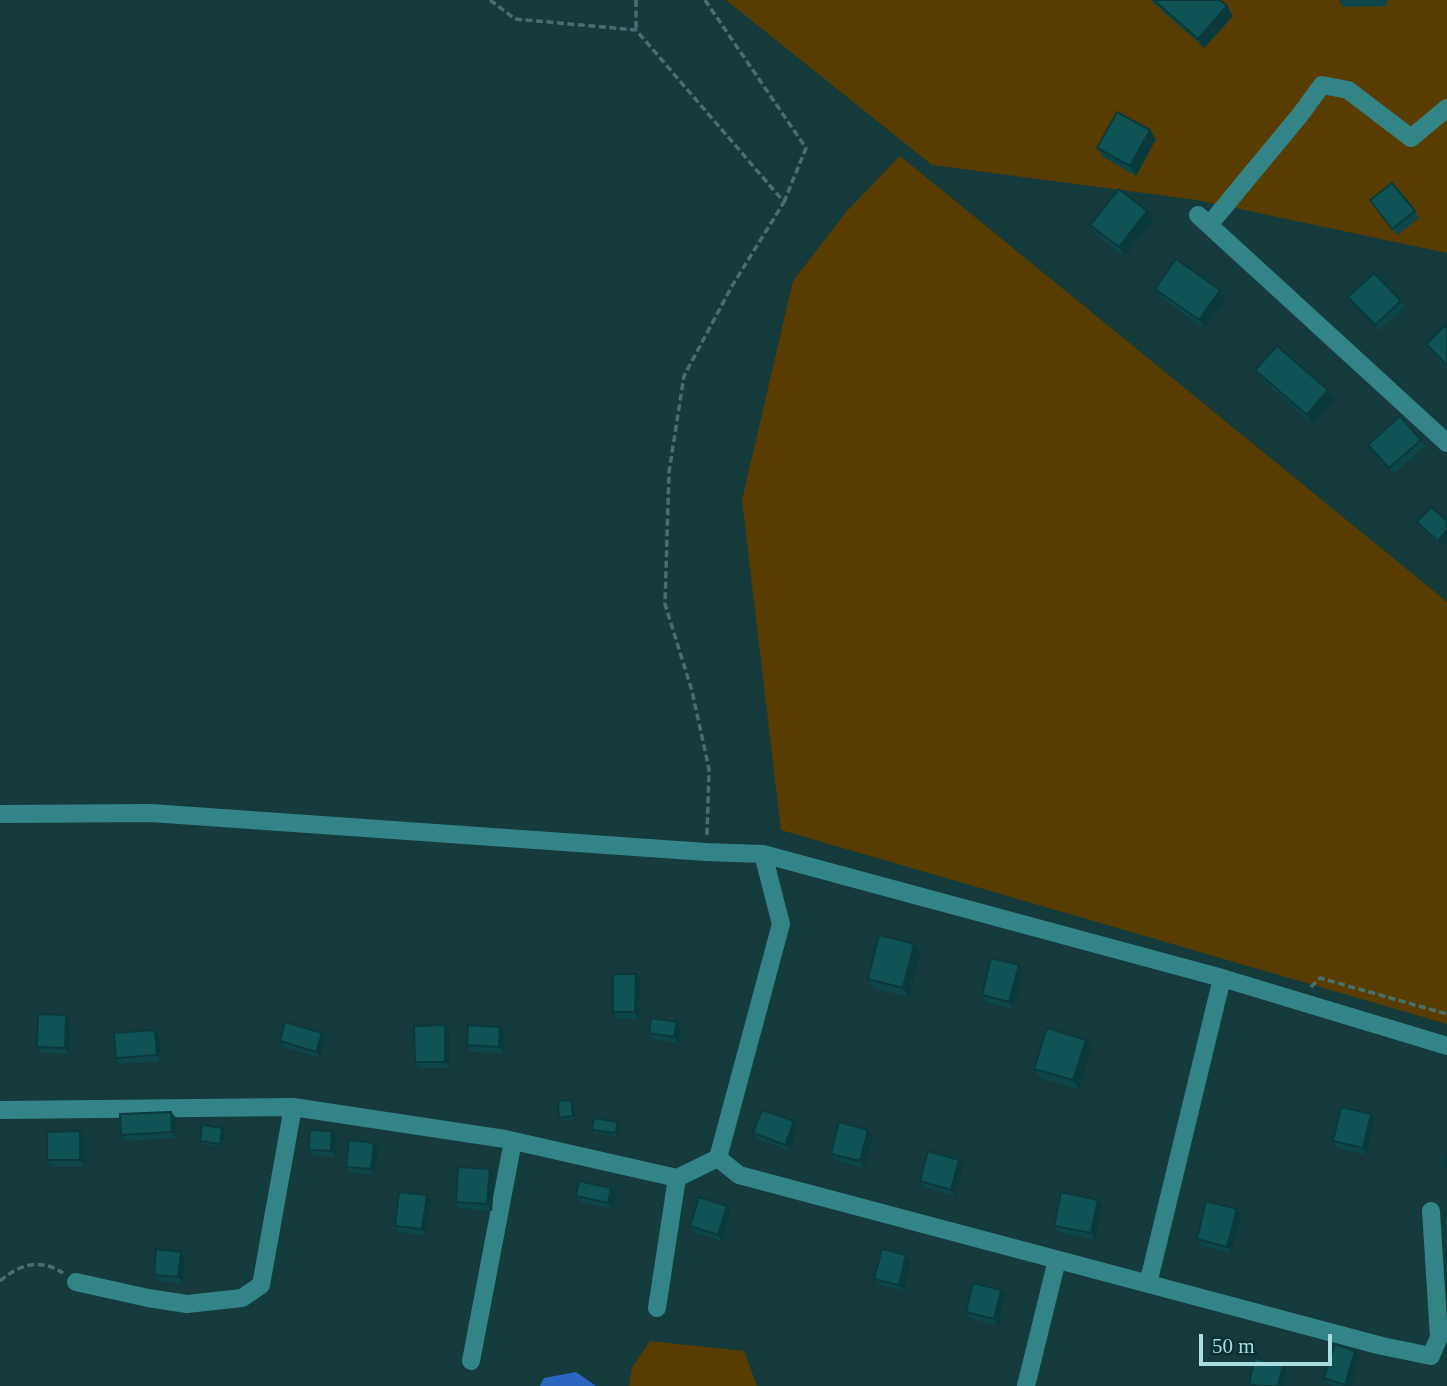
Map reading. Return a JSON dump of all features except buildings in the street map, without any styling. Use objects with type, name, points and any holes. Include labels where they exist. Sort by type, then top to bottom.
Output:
[{"type":"street","points":[[1447,107],[1410,138],[1348,90],[1322,85],[1300,115],[1204,220],[1447,443]]},
{"type":"street","points":[[0,814],[152,813],[763,855],[1222,978],[1447,1046]]},
{"type":"street","points":[[0,1110],[293,1107],[513,1141],[677,1178],[718,1158],[781,924],[763,855]]},
{"type":"street","points":[[1148,1284],[1222,978]]},
{"type":"street","points":[[76,1282],[187,1304],[242,1298],[261,1284],[293,1107]]},
{"type":"street","points":[[471,1361],[513,1141]]},
{"type":"street","points":[[718,1158],[739,1175],[1382,1346],[1431,1356],[1439,1337],[1430,1211]]},
{"type":"street","points":[[657,1308],[677,1178]]},
{"type":"street","points":[[1026,1386],[1057,1259]]},
{"type":"path","points":[[490,0],[515,19],[636,30]]},
{"type":"path","points":[[636,0],[636,30],[784,202]]},
{"type":"path","points":[[705,0],[806,148],[784,202],[733,286],[684,376],[668,472],[665,604],[692,691],[709,769],[706,852]]},
{"type":"path","points":[[1295,1000],[1320,978],[1447,1014]]},
{"type":"path","points":[[0,1282],[8,1274],[33,1264],[53,1267],[76,1282]]},
{"type":"shaded area","points":[[726,0],[1447,0],[1447,253],[1197,200],[932,165]]},
{"type":"shaded area","points":[[900,156],[1447,602],[1447,1024],[781,830],[742,500],[793,281],[846,212]]},
{"type":"shaded area","points":[[650,1341],[744,1351],[757,1386],[629,1386],[632,1368]]},
{"type":"water","points":[[576,1372],[596,1386],[540,1386],[544,1378]]}]
